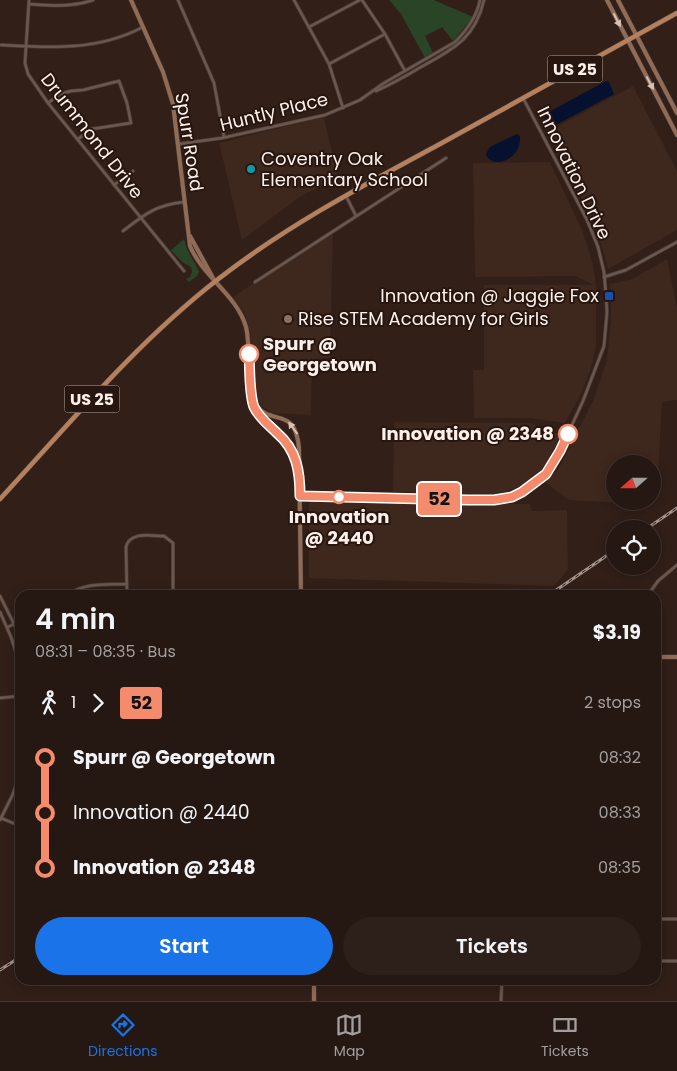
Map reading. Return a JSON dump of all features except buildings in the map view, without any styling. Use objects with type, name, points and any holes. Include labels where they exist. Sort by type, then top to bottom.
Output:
[{"type":"main road","name":"US 25","points":[[0,499],[139,349],[215,282],[279,236],[346,196],[677,12]]},
{"type":"street","points":[[29,2],[46,5],[93,0]]},
{"type":"street","name":"Spurr Road","points":[[131,0],[162,72],[173,104],[189,234],[215,282],[238,310],[245,325],[255,402],[268,414],[286,419],[297,432],[300,475],[301,590]]},
{"type":"street","points":[[178,0],[214,83],[224,137]]},
{"type":"street","points":[[294,0],[329,64],[343,108]]},
{"type":"street","points":[[309,27],[361,0],[385,34],[406,73]]},
{"type":"street","name":"Huntly Place","points":[[179,144],[224,137],[325,114],[343,108],[406,73],[455,42],[464,33],[474,16],[480,0]]},
{"type":"street","name":"Huntly Place","points":[[406,73],[446,54],[460,44],[479,17],[484,0]]},
{"type":"street","points":[[606,0],[677,135]]},
{"type":"street","points":[[618,0],[677,113]]},
{"type":"street","name":"Drummond Drive","points":[[29,2],[25,47],[28,74],[48,103],[184,271]]},
{"type":"street","points":[[1,45],[79,47],[102,43],[143,28]]},
{"type":"street","points":[[329,64],[385,34]]},
{"type":"street","points":[[48,103],[60,94],[119,81],[128,103],[131,123],[92,129],[78,139]]},
{"type":"street","name":"Innovation Drive","points":[[300,496],[494,500],[512,497],[546,474],[560,451],[583,402],[604,346],[607,312],[604,277],[598,247],[587,220],[523,97]]},
{"type":"street","points":[[255,282],[446,158]]},
{"type":"street","points":[[114,185],[133,171]]},
{"type":"street","points":[[346,196],[356,216]]},
{"type":"street","points":[[123,231],[159,207],[184,202]]},
{"type":"street","points":[[604,277],[633,266],[677,242]]},
{"type":"street","name":"Spurr Road","points":[[252,383],[251,398],[255,409],[261,418],[291,448],[300,475]]},
{"type":"street","points":[[127,590],[126,547],[128,541],[135,536],[164,536],[173,544],[173,590]]},
{"type":"street","points":[[652,590],[668,571],[677,565]]},
{"type":"street","points":[[75,590],[88,585],[126,584]]},
{"type":"street","points":[[0,596],[15,624],[8,627]]},
{"type":"street","points":[[0,612],[8,627],[15,649]]},
{"type":"street","points":[[661,657],[677,657]]},
{"type":"street","points":[[0,698],[15,696]]},
{"type":"street","points":[[15,785],[0,819],[15,824]]},
{"type":"street","points":[[661,919],[677,920]]},
{"type":"street","points":[[661,961],[677,961]]},
{"type":"street","points":[[314,985],[314,1001]]},
{"type":"street","points":[[501,1001],[502,985]]},
{"type":"shaded area","points":[[633,86],[677,171],[677,230],[608,269],[598,233],[574,182],[547,132]]},
{"type":"shaded area","points":[[324,117],[338,178],[301,196],[242,240],[219,143]]},
{"type":"shaded area","points":[[550,162],[583,232],[593,264],[596,285],[596,346],[591,369],[580,396],[565,423],[531,418],[474,418],[473,370],[484,370],[484,285],[594,285],[575,276],[475,277],[473,163]]},
{"type":"shaded area","name":"Rise STEM Academy for Girls","points":[[333,229],[330,358],[312,359],[311,415],[272,413],[260,405],[253,391],[252,345],[249,327],[243,311],[233,297]]},
{"type":"shaded area","points":[[667,259],[677,308],[677,400],[662,402],[659,455],[606,455],[606,502],[569,500],[545,482],[559,468],[593,401],[607,360],[611,318],[610,284],[632,279]]},
{"type":"shaded area","points":[[394,422],[530,423],[561,435],[545,466],[526,484],[505,492],[492,495],[393,492]]},
{"type":"shaded area","points":[[309,502],[530,504],[532,511],[567,510],[568,570],[554,586],[309,578]]},
{"type":"green space","points":[[389,0],[434,0],[473,17],[453,41],[442,27],[425,36],[433,53],[425,58],[401,14]]},
{"type":"green space","points":[[184,239],[187,249],[199,271],[197,276],[189,282],[186,279],[190,277],[191,267],[182,262],[171,250]]},
{"type":"water","points":[[606,81],[609,82],[614,94],[552,127],[545,117],[549,112]]},
{"type":"water","points":[[517,134],[520,136],[519,144],[512,156],[500,162],[494,162],[489,159],[486,154],[490,147]]},
{"type":"railway","points":[[659,520],[677,508]]},
{"type":"railway","points":[[556,590],[606,556]]},
{"type":"railway","points":[[0,970],[15,960]]},
{"type":"bus line","name":"52","points":[[249,354],[252,383],[251,398],[261,418],[291,448],[300,475],[300,496],[468,500],[494,500],[512,497],[546,474],[568,434]]},
{"type":"place","name":"Coventry Oak Elementary School","points":[[251,169]]},
{"type":"place","name":"Innovation @ Jaggie Fox","points":[[609,296]]},
{"type":"place","name":"Rise STEM Academy for Girls","points":[[288,319]]},
{"type":"place","name":"Spurr @ Georgetown","points":[[249,354]]},
{"type":"place","name":"Innovation @ 2348","points":[[568,434]]},
{"type":"place","name":"Innovation @ 2440","points":[[339,497]]}]
